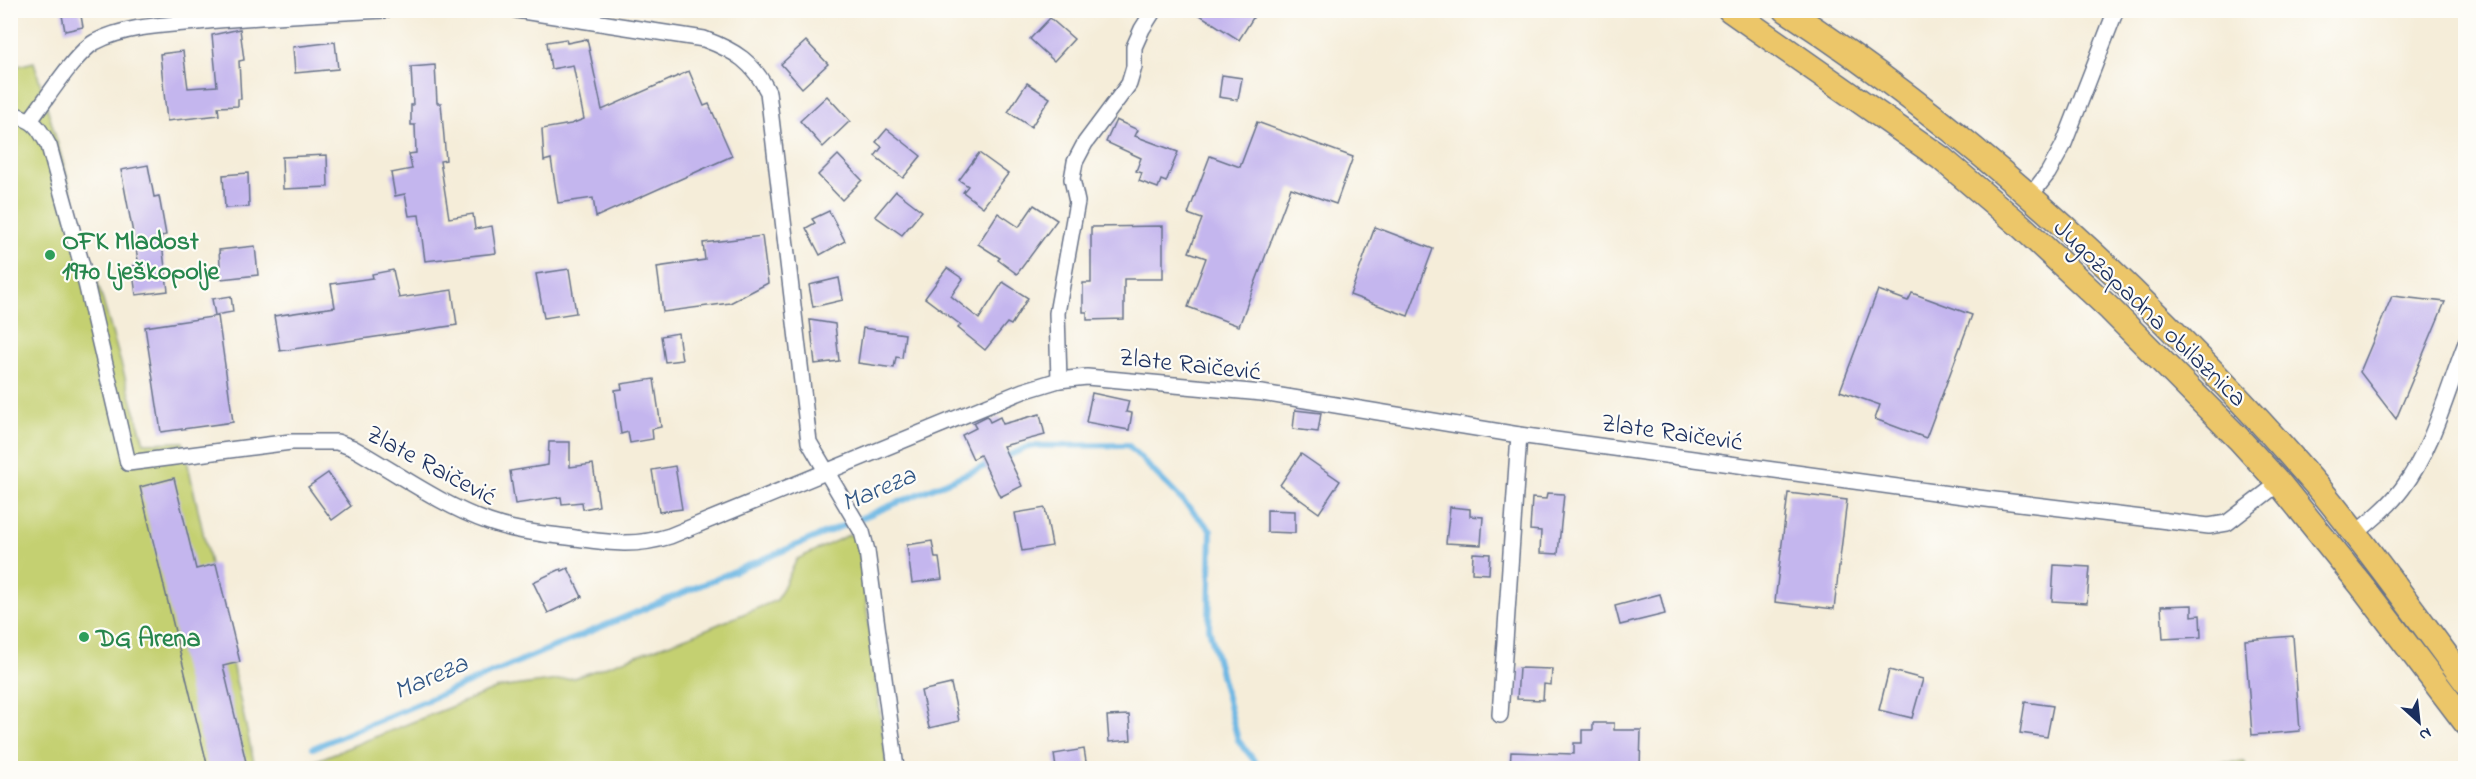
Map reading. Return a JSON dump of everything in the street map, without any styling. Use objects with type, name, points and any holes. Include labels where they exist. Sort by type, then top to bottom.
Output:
[{"type":"main road","name":"Jugozapadna obilaznica","points":[[1730,10],[1941,158],[2021,226],[2122,321],[2279,483],[2362,585],[2466,723]]},
{"type":"main road","name":"Jugozapadna obilaznica","points":[[1786,10],[1939,120],[2031,195],[2095,254],[2215,373],[2277,440],[2355,534],[2466,682]]},
{"type":"street","points":[[10,113],[31,120],[82,52],[94,43],[114,35],[145,27],[265,16],[385,10]]},
{"type":"street","points":[[516,10],[705,39],[729,48],[759,73],[768,92],[809,442],[862,532],[867,551],[896,768]]},
{"type":"street","points":[[1059,381],[1057,313],[1077,202],[1072,179],[1075,162],[1085,142],[1129,84],[1134,67],[1134,47],[1154,10]]},
{"type":"street","points":[[2031,195],[2048,174],[2063,146],[2116,10]]},
{"type":"street","name":"Zlate Raičević","points":[[31,120],[41,132],[52,157],[82,266],[128,463],[291,442],[337,442],[353,448],[462,511],[491,523],[519,530],[612,544],[634,544],[670,536],[1023,392],[1059,381],[1087,377],[1262,393],[1519,435],[1978,498],[2209,526],[2227,523],[2279,483]]},
{"type":"street","points":[[2355,534],[2390,503],[2419,462],[2466,343]]},
{"type":"street","points":[[1500,715],[1519,435]]},
{"type":"green space","name":"OFK Mladost 1970 Lješkopolje","points":[[34,62],[144,443],[183,442],[255,767],[253,768],[11,768],[10,68]]},
{"type":"green space","points":[[857,531],[887,768],[297,768],[498,688],[574,678],[695,634],[777,600],[797,559]]},
{"type":"green space","points":[[2245,762],[2246,768],[1982,768]]},
{"type":"building","points":[[61,10],[80,10],[83,27],[65,31]]},
{"type":"building","points":[[1192,10],[1258,10],[1239,40]]},
{"type":"building","points":[[1050,18],[1074,39],[1054,61],[1030,39]]},
{"type":"building","points":[[240,29],[244,60],[239,61],[241,99],[238,99],[238,106],[218,107],[219,115],[167,121],[160,54],[183,51],[188,88],[217,86],[212,35]]},
{"type":"building","points":[[566,39],[567,43],[587,39],[602,110],[689,71],[704,106],[709,104],[732,156],[596,217],[593,198],[558,203],[551,159],[544,161],[542,129],[571,124],[584,119],[573,65],[551,69],[547,42]]},
{"type":"building","points":[[806,41],[828,64],[802,88],[781,64]]},
{"type":"building","points":[[335,42],[338,69],[295,73],[293,47]]},
{"type":"building","points":[[435,65],[437,103],[441,103],[446,160],[440,161],[449,218],[473,214],[475,229],[492,226],[496,253],[425,261],[419,215],[409,216],[405,194],[395,196],[391,173],[412,169],[409,154],[416,153],[415,125],[411,125],[411,105],[413,105],[411,67]]},
{"type":"building","points":[[1222,75],[1242,78],[1238,100],[1219,97]]},
{"type":"building","points":[[1027,83],[1050,98],[1031,127],[1008,112]]},
{"type":"building","points":[[827,96],[850,121],[823,147],[800,121]]},
{"type":"building","points":[[1116,120],[1138,130],[1135,136],[1178,152],[1166,182],[1161,180],[1158,188],[1139,181],[1142,173],[1136,171],[1141,158],[1106,142]]},
{"type":"building","points":[[1257,122],[1353,157],[1336,204],[1291,188],[1239,326],[1188,307],[1206,258],[1189,252],[1202,219],[1188,214],[1210,156],[1240,167]]},
{"type":"building","points":[[887,129],[921,156],[903,178],[875,156],[882,147],[876,142]]},
{"type":"building","points":[[979,153],[1008,174],[983,207],[963,192],[968,186],[959,180]]},
{"type":"building","points":[[327,155],[328,187],[283,189],[282,157]]},
{"type":"building","points":[[838,155],[862,180],[842,200],[818,175]]},
{"type":"building","points":[[148,165],[154,197],[159,196],[166,235],[161,236],[168,291],[136,295],[132,266],[139,265],[121,170]]},
{"type":"building","points":[[248,173],[249,207],[225,208],[223,175]]},
{"type":"building","points":[[896,191],[922,211],[902,235],[875,216]]},
{"type":"building","points":[[1034,205],[1057,220],[1017,274],[998,260],[1000,258],[978,244],[998,213],[1019,227]]},
{"type":"building","points":[[829,211],[845,241],[820,255],[806,228],[815,223],[812,219]]},
{"type":"building","points":[[1163,226],[1163,279],[1124,279],[1124,319],[1087,320],[1087,312],[1083,312],[1083,283],[1091,283],[1091,227]]},
{"type":"building","points":[[1375,227],[1433,249],[1408,316],[1350,295]]},
{"type":"building","points":[[762,236],[768,283],[730,303],[663,312],[657,267],[705,260],[703,243]]},
{"type":"building","points":[[255,246],[258,275],[221,279],[219,250]]},
{"type":"building","points":[[947,268],[963,279],[951,296],[979,319],[1003,282],[1028,298],[1011,325],[1007,323],[985,350],[958,328],[961,325],[925,298]]},
{"type":"building","points":[[569,269],[576,313],[544,318],[536,274]]},
{"type":"building","points":[[393,270],[399,298],[452,290],[457,325],[280,351],[274,316],[335,307],[331,284],[373,278],[372,274]]},
{"type":"building","points":[[839,278],[843,300],[813,307],[809,285]]},
{"type":"building","points":[[1878,290],[1908,301],[1912,293],[1972,315],[1926,438],[1875,419],[1880,405],[1840,391]]},
{"type":"building","points":[[231,296],[233,312],[215,315],[212,299]]},
{"type":"building","points":[[2392,296],[2445,302],[2396,419],[2360,372]]},
{"type":"building","points":[[218,316],[233,422],[161,432],[145,327]]},
{"type":"building","points":[[810,320],[835,324],[839,361],[815,364]]},
{"type":"building","points":[[863,328],[905,334],[902,358],[896,357],[894,368],[858,363]]},
{"type":"building","points":[[678,333],[682,360],[665,362],[661,336]]},
{"type":"building","points":[[654,379],[661,427],[652,429],[653,439],[630,443],[628,432],[621,434],[615,390],[622,389],[621,384]]},
{"type":"building","points":[[1092,393],[1129,401],[1126,412],[1132,413],[1129,430],[1086,422]]},
{"type":"building","points":[[1295,410],[1321,413],[1318,432],[1293,429]]},
{"type":"building","points":[[1040,414],[1045,435],[1003,446],[1022,486],[1000,497],[980,455],[973,459],[962,435],[976,428],[973,423],[987,416],[990,422],[1000,417],[1003,424]]},
{"type":"building","points":[[549,442],[570,442],[570,467],[593,464],[599,506],[583,509],[582,502],[562,504],[561,497],[515,504],[510,471],[548,465]]},
{"type":"building","points":[[1301,454],[1340,481],[1319,513],[1280,485]]},
{"type":"building","points":[[675,466],[682,509],[659,512],[652,470]]},
{"type":"building","points":[[328,473],[351,506],[332,520],[308,487]]},
{"type":"building","points":[[174,478],[196,569],[216,564],[240,662],[223,666],[246,762],[221,768],[208,768],[140,487]]},
{"type":"building","points":[[1547,493],[1564,494],[1558,554],[1540,553],[1541,531],[1530,530],[1532,498],[1546,499]]},
{"type":"building","points":[[1788,493],[1847,500],[1834,609],[1775,602]]},
{"type":"building","points":[[1450,507],[1470,509],[1470,516],[1483,517],[1481,545],[1446,543]]},
{"type":"building","points":[[1045,508],[1052,546],[1022,551],[1015,513]]},
{"type":"building","points":[[1267,510],[1295,511],[1295,533],[1267,532]]},
{"type":"building","points":[[932,541],[935,558],[939,558],[942,579],[912,583],[907,545]]},
{"type":"building","points":[[1473,553],[1490,554],[1489,574],[1472,573]]},
{"type":"building","points":[[2054,565],[2090,567],[2087,603],[2052,601]]},
{"type":"building","points":[[568,568],[582,597],[548,613],[533,582]]},
{"type":"building","points":[[1660,594],[1665,614],[1620,625],[1615,606]]},
{"type":"building","points":[[2192,605],[2192,616],[2200,615],[2201,637],[2163,639],[2161,606]]},
{"type":"building","points":[[2293,636],[2300,731],[2252,735],[2245,640]]},
{"type":"building","points":[[1519,668],[1552,669],[1551,685],[1544,684],[1543,700],[1517,699]]},
{"type":"building","points":[[1889,670],[1923,679],[1912,718],[1879,710]]},
{"type":"building","points":[[951,684],[959,721],[929,728],[921,691]]},
{"type":"building","points":[[2025,702],[2053,706],[2047,737],[2020,733]]},
{"type":"building","points":[[1129,715],[1131,740],[1109,742],[1107,716]]},
{"type":"building","points":[[1593,723],[1614,723],[1614,730],[1641,730],[1640,768],[1510,768],[1511,752],[1574,754],[1574,743],[1582,743],[1582,730],[1593,730]]},
{"type":"building","points":[[1084,749],[1087,768],[1056,768],[1054,754]]},
{"type":"waterway","name":"Mareza","points":[[1001,459],[1030,446],[1128,445],[1211,530],[1209,628],[1238,740],[1260,768]]},
{"type":"waterway","name":"Mareza","points":[[313,748],[992,463]]},
{"type":"place","name":"OFK Mladost 1970 Lješkopolje","points":[[50,255]]},
{"type":"place","name":"DG Arena","points":[[84,637]]}]
